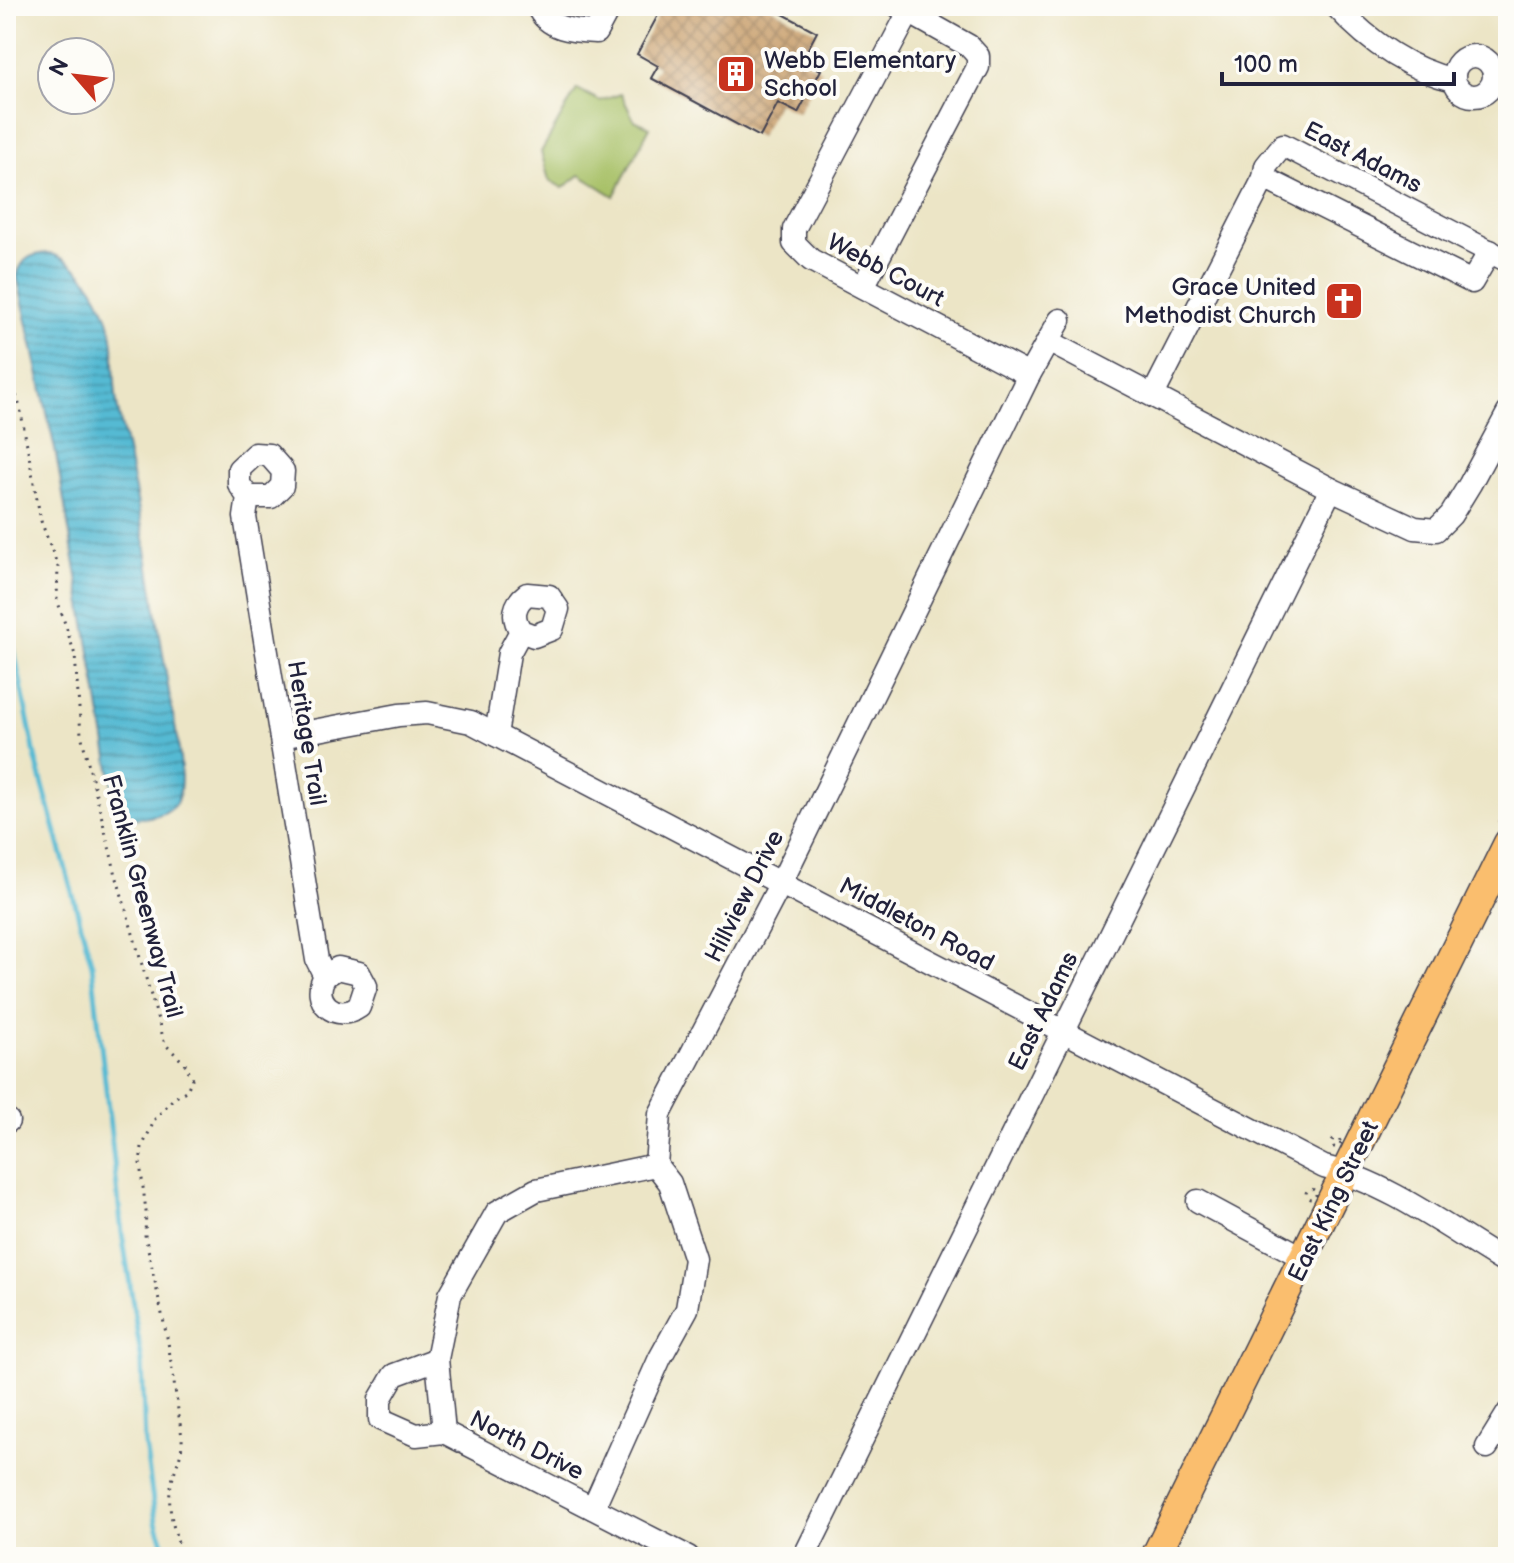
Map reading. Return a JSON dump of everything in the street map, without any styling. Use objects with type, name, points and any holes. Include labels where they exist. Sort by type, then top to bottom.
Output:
[{"type":"main road","name":"East King Street","points":[[1155,1557],[1508,843]]},
{"type":"street","points":[[537,6],[552,23],[569,31],[596,32],[610,6]]},
{"type":"street","points":[[1336,6],[1364,35],[1400,60],[1433,75],[1454,80]]},
{"type":"street","points":[[863,287],[978,67],[978,56],[969,46],[904,9]]},
{"type":"street","name":"Webb Court","points":[[904,9],[793,236],[802,254],[1029,375]]},
{"type":"street","name":"East Adams","points":[[1153,395],[1264,178],[1266,166],[1283,145],[1499,256]]},
{"type":"street","points":[[1264,178],[1472,282],[1499,256]]},
{"type":"street","name":"Hillview Drive","points":[[656,1165],[660,1114],[781,883],[1029,375],[1060,320]]},
{"type":"street","points":[[1048,341],[1331,489],[1415,528],[1436,530],[1451,515],[1502,438],[1508,413]]},
{"type":"street","name":"East Adams","points":[[804,1557],[1331,489]]},
{"type":"street","name":"Heritage Trail","points":[[248,497],[245,517],[317,960],[325,976]]},
{"type":"street","points":[[496,735],[509,653],[521,631]]},
{"type":"street","name":"Middleton Road","points":[[281,737],[427,713],[471,722],[1324,1167],[1346,1173],[1508,1264]]},
{"type":"street","points":[[593,1508],[660,1358],[687,1309],[695,1259],[670,1183],[656,1165]]},
{"type":"street","name":"North Drive","points":[[656,1165],[536,1190],[497,1212],[450,1295],[437,1359],[444,1432],[688,1557]]},
{"type":"street","points":[[1198,1201],[1304,1258]]},
{"type":"street","points":[[437,1359],[394,1375],[380,1399],[380,1419],[416,1435],[444,1432]]},
{"type":"street","points":[[1487,1447],[1508,1413]]},
{"type":"path","name":"Franklin Greenway Trail","points":[[6,365],[20,407],[41,521],[58,567],[57,599],[75,655],[81,734],[116,875],[165,1044],[186,1065],[192,1079],[187,1090],[155,1119],[142,1147],[140,1163],[147,1251],[168,1342],[182,1437],[183,1450],[170,1494],[172,1519],[183,1557]]},
{"type":"green space","points":[[577,89],[600,101],[621,94],[634,120],[650,127],[614,196],[580,175],[563,188],[549,180],[541,152]]},
{"type":"water","points":[[50,253],[71,264],[86,279],[104,308],[111,330],[118,410],[146,551],[180,763],[177,801],[167,811],[152,817],[122,815],[115,798],[56,454],[17,276],[29,258]]},
{"type":"building","name":"Webb Elementary School","points":[[663,6],[768,6],[817,32],[802,60],[821,70],[798,113],[778,103],[760,137],[651,78],[658,66],[637,54]]},
{"type":"waterway","points":[[6,610],[36,760],[92,965],[122,1233],[142,1363],[145,1444],[156,1522],[168,1557]]},
{"type":"place","name":"Webb Elementary School","points":[[736,74]]},
{"type":"place","name":"Grace United Methodist Church","points":[[1344,301]]}]
